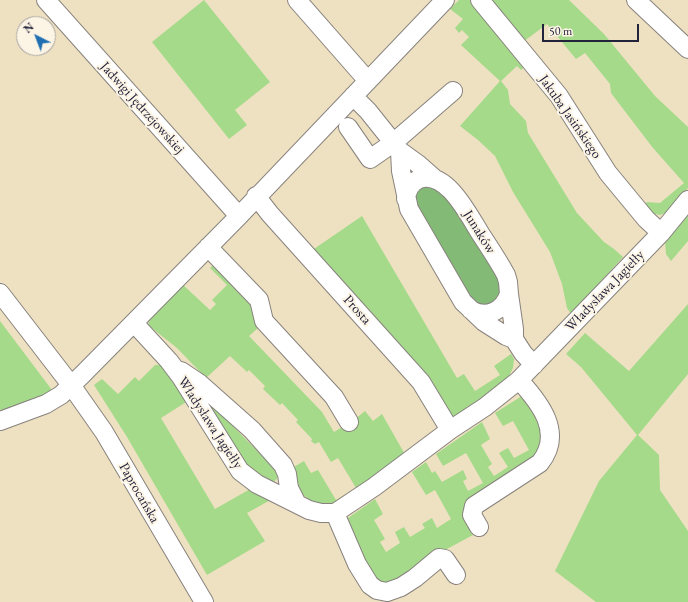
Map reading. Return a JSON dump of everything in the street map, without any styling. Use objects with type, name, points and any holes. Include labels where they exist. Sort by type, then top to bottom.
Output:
[{"type":"street","name":"Jadwigi Jędrzejowskiej","points":[[46,0],[239,216]]},
{"type":"street","points":[[297,0],[368,81]]},
{"type":"street","points":[[0,421],[46,404],[61,395],[71,386],[239,216],[256,196],[445,0]]},
{"type":"street","name":"Jakuba Jasińskiego","points":[[480,0],[559,96],[608,173],[646,219],[661,233]]},
{"type":"street","points":[[637,0],[688,49]]},
{"type":"street","points":[[348,127],[370,159],[397,147],[453,91]]},
{"type":"street","name":"Junaków","points":[[353,96],[368,111],[397,147],[435,179],[446,186],[463,206],[506,275],[514,329],[514,339]]},
{"type":"street","points":[[397,147],[400,171],[409,209],[463,302],[484,322],[506,336],[514,339],[523,353],[534,365]]},
{"type":"street","points":[[406,199],[408,190],[415,181],[424,178],[435,179]]},
{"type":"street","name":"Prosta","points":[[256,196],[270,214],[421,382],[450,430]]},
{"type":"street","name":"Władysława Jagiełły","points":[[134,323],[169,362],[185,384],[240,471],[257,484],[296,502],[309,510],[321,514],[335,513],[374,488],[450,430],[485,407],[519,380],[661,233],[688,200]]},
{"type":"street","points":[[208,247],[259,300],[264,321],[334,397],[349,422]]},
{"type":"street","name":"Paprocańska","points":[[0,293],[104,432],[204,602]]},
{"type":"street","points":[[471,310],[482,314],[494,312],[504,304],[509,294]]},
{"type":"street","name":"Władysława Jagiełły","points":[[169,362],[199,383],[252,430],[283,465],[287,474],[289,488],[296,502]]},
{"type":"street","points":[[479,527],[472,515],[474,506],[540,463],[549,445],[550,431],[543,412],[532,394],[519,380]]},
{"type":"street","points":[[335,513],[357,564],[370,586],[374,589],[387,592],[401,587],[415,578],[439,558],[445,559],[456,575]]},
{"type":"green space","points":[[204,0],[270,82],[235,110],[247,125],[229,139],[152,42]]},
{"type":"green space","points":[[459,0],[470,0],[527,65],[521,70],[517,66],[501,81],[508,90],[510,104],[526,121],[528,133],[577,213],[604,242],[623,257],[571,314],[567,308],[562,284],[550,252],[513,192],[495,156],[460,126],[500,81],[461,45],[469,37],[462,30],[459,33],[455,28],[463,19],[450,9]]},
{"type":"green space","points":[[488,0],[569,0],[604,34],[655,96],[688,127],[688,188],[668,212],[660,215],[651,213],[645,205],[647,202],[660,203],[684,183],[653,148],[611,93],[610,84],[585,53],[576,59],[547,24],[523,42]]},
{"type":"green space","points":[[429,182],[457,202],[505,290],[492,308],[476,307],[411,204],[412,193]]},
{"type":"green space","points":[[688,214],[688,241],[671,261],[666,254],[665,241]]},
{"type":"green space","points":[[362,216],[457,378],[464,374],[475,391],[500,375],[494,366],[511,354],[514,359],[513,368],[507,380],[452,422],[311,251]]},
{"type":"green space","points":[[216,262],[254,299],[258,328],[249,336],[322,412],[334,432],[354,420],[365,411],[373,421],[382,414],[407,458],[338,505],[317,505],[296,488],[292,468],[304,461],[311,473],[318,470],[336,500],[356,488],[338,458],[331,462],[319,442],[315,444],[311,441],[312,439],[296,422],[298,420],[282,403],[280,405],[263,389],[265,386],[249,370],[247,372],[230,356],[206,378],[177,348],[148,325],[151,315],[181,283],[210,310],[216,304],[212,300],[227,285],[210,268]]},
{"type":"green space","points":[[688,304],[688,374],[638,435],[659,455],[660,490],[688,531],[688,602],[596,602],[555,571],[599,481],[637,435],[581,367],[566,354],[585,333],[629,371]]},
{"type":"green space","points":[[0,321],[55,394],[3,413],[0,409]]},
{"type":"green space","points":[[155,365],[164,365],[191,399],[161,418],[215,509],[252,488],[274,498],[247,513],[265,541],[207,575],[127,437],[94,385],[102,379],[118,394],[135,377],[139,381]]},
{"type":"green space","points":[[525,394],[531,396],[546,448],[464,516],[473,532],[471,533],[473,535],[445,550],[393,585],[373,582],[346,521],[348,518],[375,499],[383,514],[374,520],[385,539],[380,542],[386,552],[400,543],[395,532],[404,527],[410,537],[425,528],[422,524],[432,518],[437,528],[451,519],[435,490],[426,495],[412,472],[426,462],[432,473],[435,471],[442,482],[463,470],[467,479],[463,481],[468,491],[483,483],[466,453],[443,466],[436,454],[482,422],[490,439],[481,445],[492,464],[488,467],[494,476],[508,467],[499,453],[508,448],[514,458],[529,450],[513,421],[503,426],[495,413]]},
{"type":"green space","points":[[201,395],[275,469],[277,479],[273,482],[250,475]]}]
